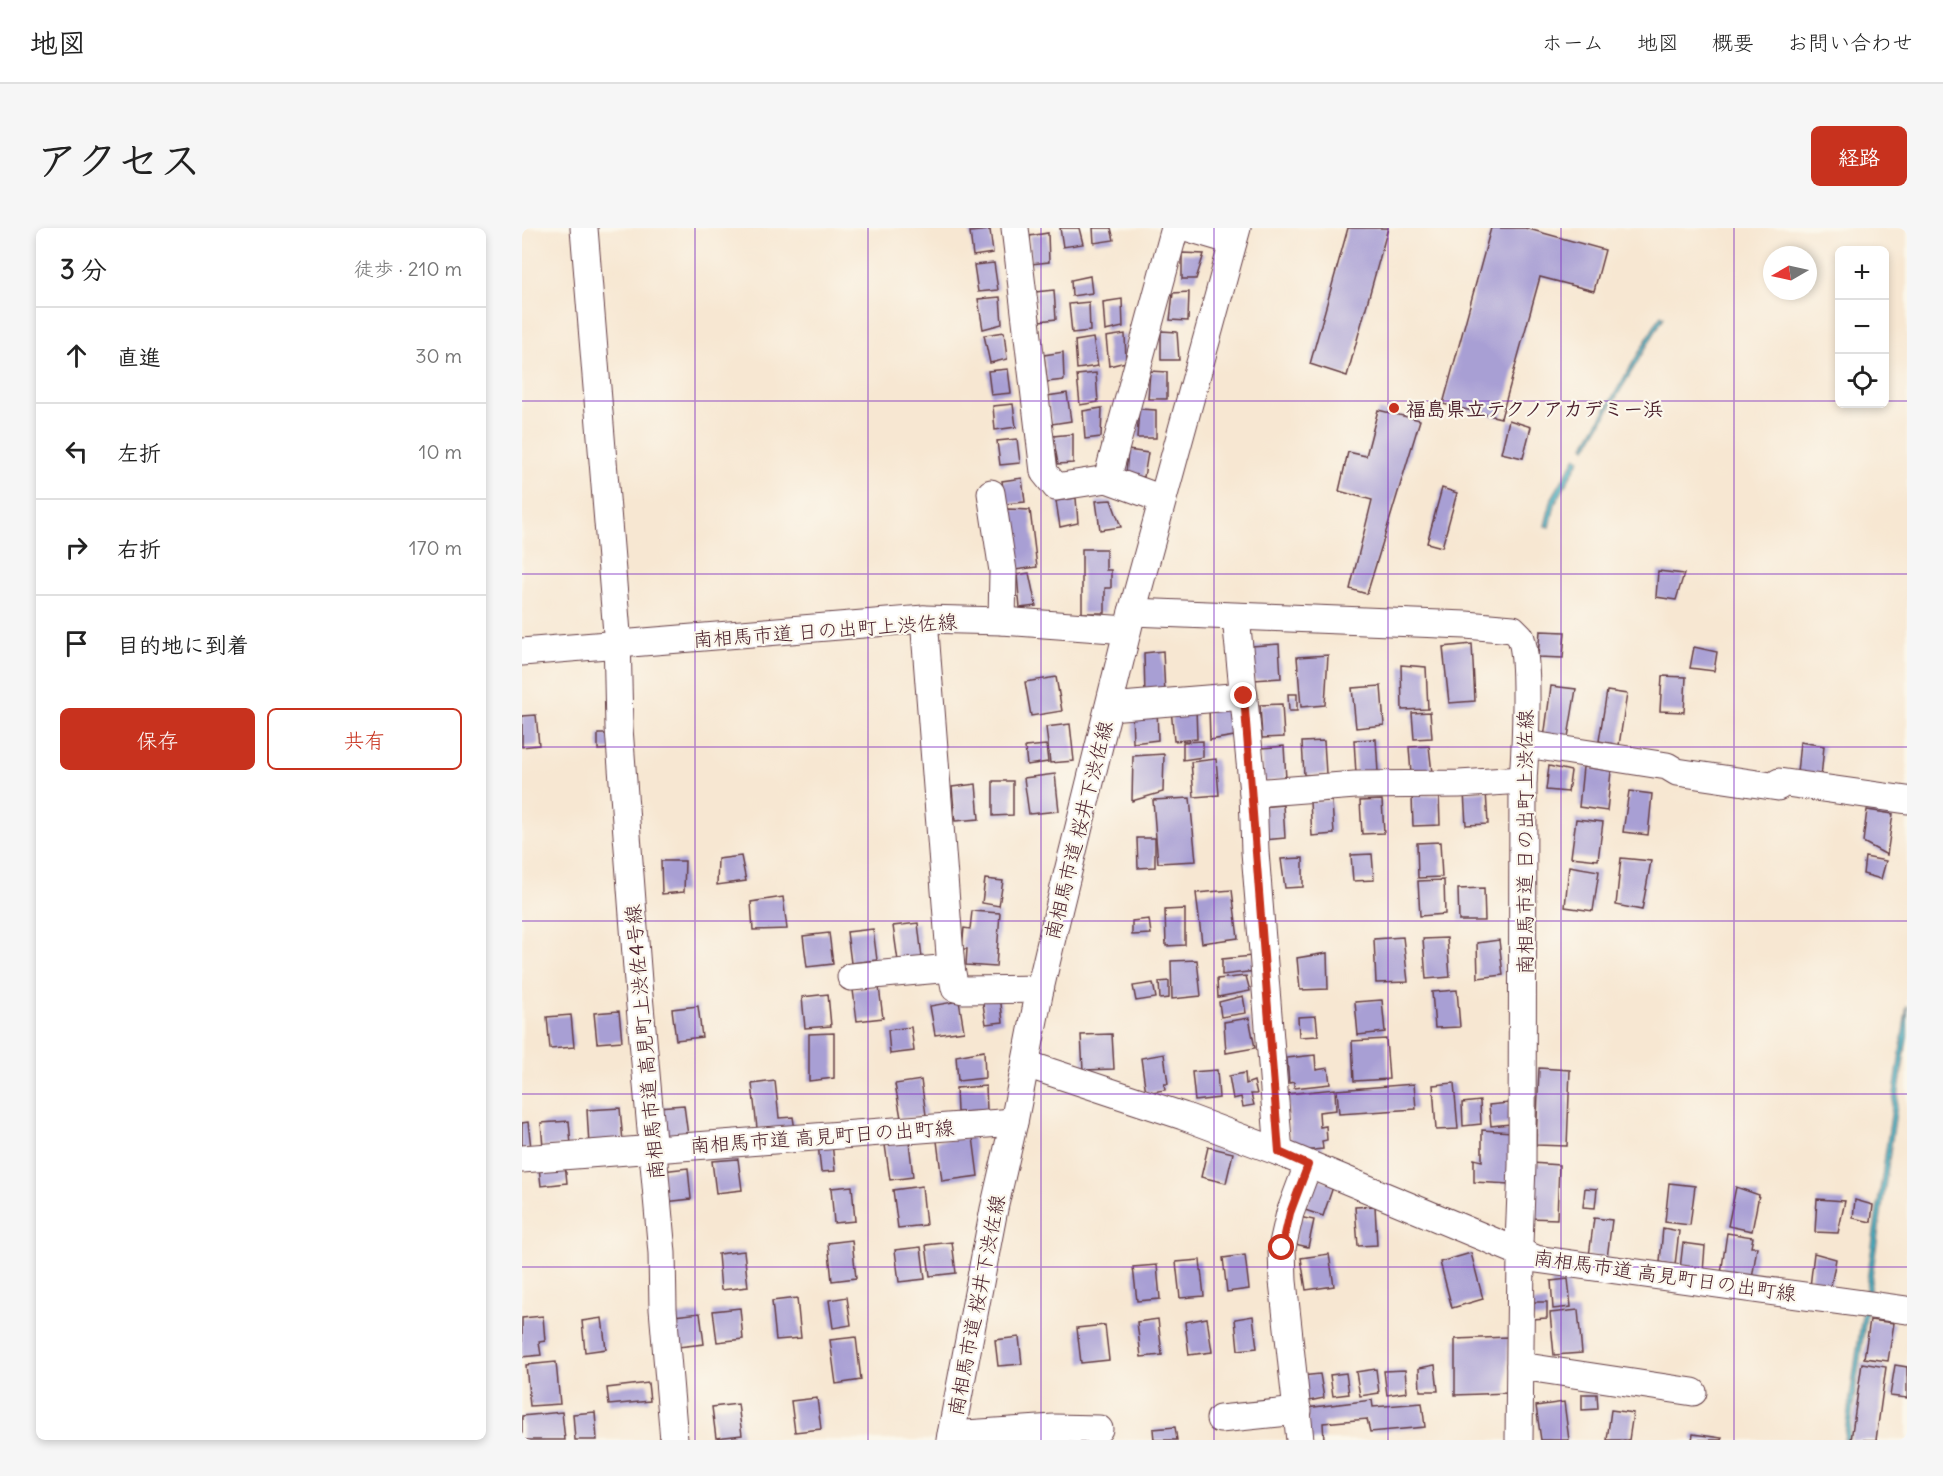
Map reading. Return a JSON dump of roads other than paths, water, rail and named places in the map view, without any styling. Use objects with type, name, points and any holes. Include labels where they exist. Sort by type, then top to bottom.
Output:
[{"type":"street","name":"南相馬市道 高見町上渋佐4号線","points":[[584,228],[616,644],[619,728],[662,1253],[663,1309],[674,1440]]},
{"type":"street","points":[[1015,228],[1044,472],[1056,487],[1107,479],[1162,499]]},
{"type":"street","points":[[1107,479],[1175,228]]},
{"type":"street","points":[[1189,228],[1235,235]]},
{"type":"street","name":"南相馬市道 桜井下渋佐線","points":[[951,1437],[994,1209],[1014,1122],[1040,988],[1130,621],[1235,235]]},
{"type":"street","points":[[991,493],[1003,571],[1002,621]]},
{"type":"street","name":"南相馬市道 日の出町上渋佐線","points":[[522,652],[924,619],[1130,621],[1236,617],[1514,629],[1520,636],[1524,653],[1526,744],[1522,1165],[1519,1244],[1521,1254],[1519,1440]]},
{"type":"street","points":[[1236,617],[1252,793],[1279,1152]]},
{"type":"street","points":[[924,619],[951,968],[955,988],[963,990],[1040,988]]},
{"type":"street","points":[[1109,707],[1244,696]]},
{"type":"street","points":[[1526,744],[1667,766],[1677,772],[1778,787],[1779,782],[1907,800]]},
{"type":"street","points":[[1252,793],[1355,785],[1459,784],[1524,780]]},
{"type":"street","points":[[850,977],[951,968]]},
{"type":"street","name":"南相馬市道 高見町日の出町線","points":[[1026,1064],[1183,1116],[1279,1152],[1536,1259],[1907,1310]]},
{"type":"street","name":"南相馬市道 高見町日の出町線","points":[[522,1159],[1014,1122]]},
{"type":"street","points":[[1300,1440],[1283,1281],[1282,1248],[1290,1213],[1308,1165]]},
{"type":"street","points":[[1520,1366],[1693,1392]]},
{"type":"street","points":[[1220,1419],[1298,1411]]},
{"type":"street","points":[[951,1437],[1054,1428],[1099,1430]]},
{"type":"water","points":[[1661,315],[1664,317],[1586,448],[1584,446]]},
{"type":"water","points":[[1576,457],[1580,459],[1555,504],[1550,527],[1545,526],[1552,498]]},
{"type":"water","points":[[1907,1005],[1907,1035],[1900,1084],[1848,1440],[1844,1440]]},
{"type":"place","name":"福島県立テクノアカデミー浜","points":[[1394,408]]}]
